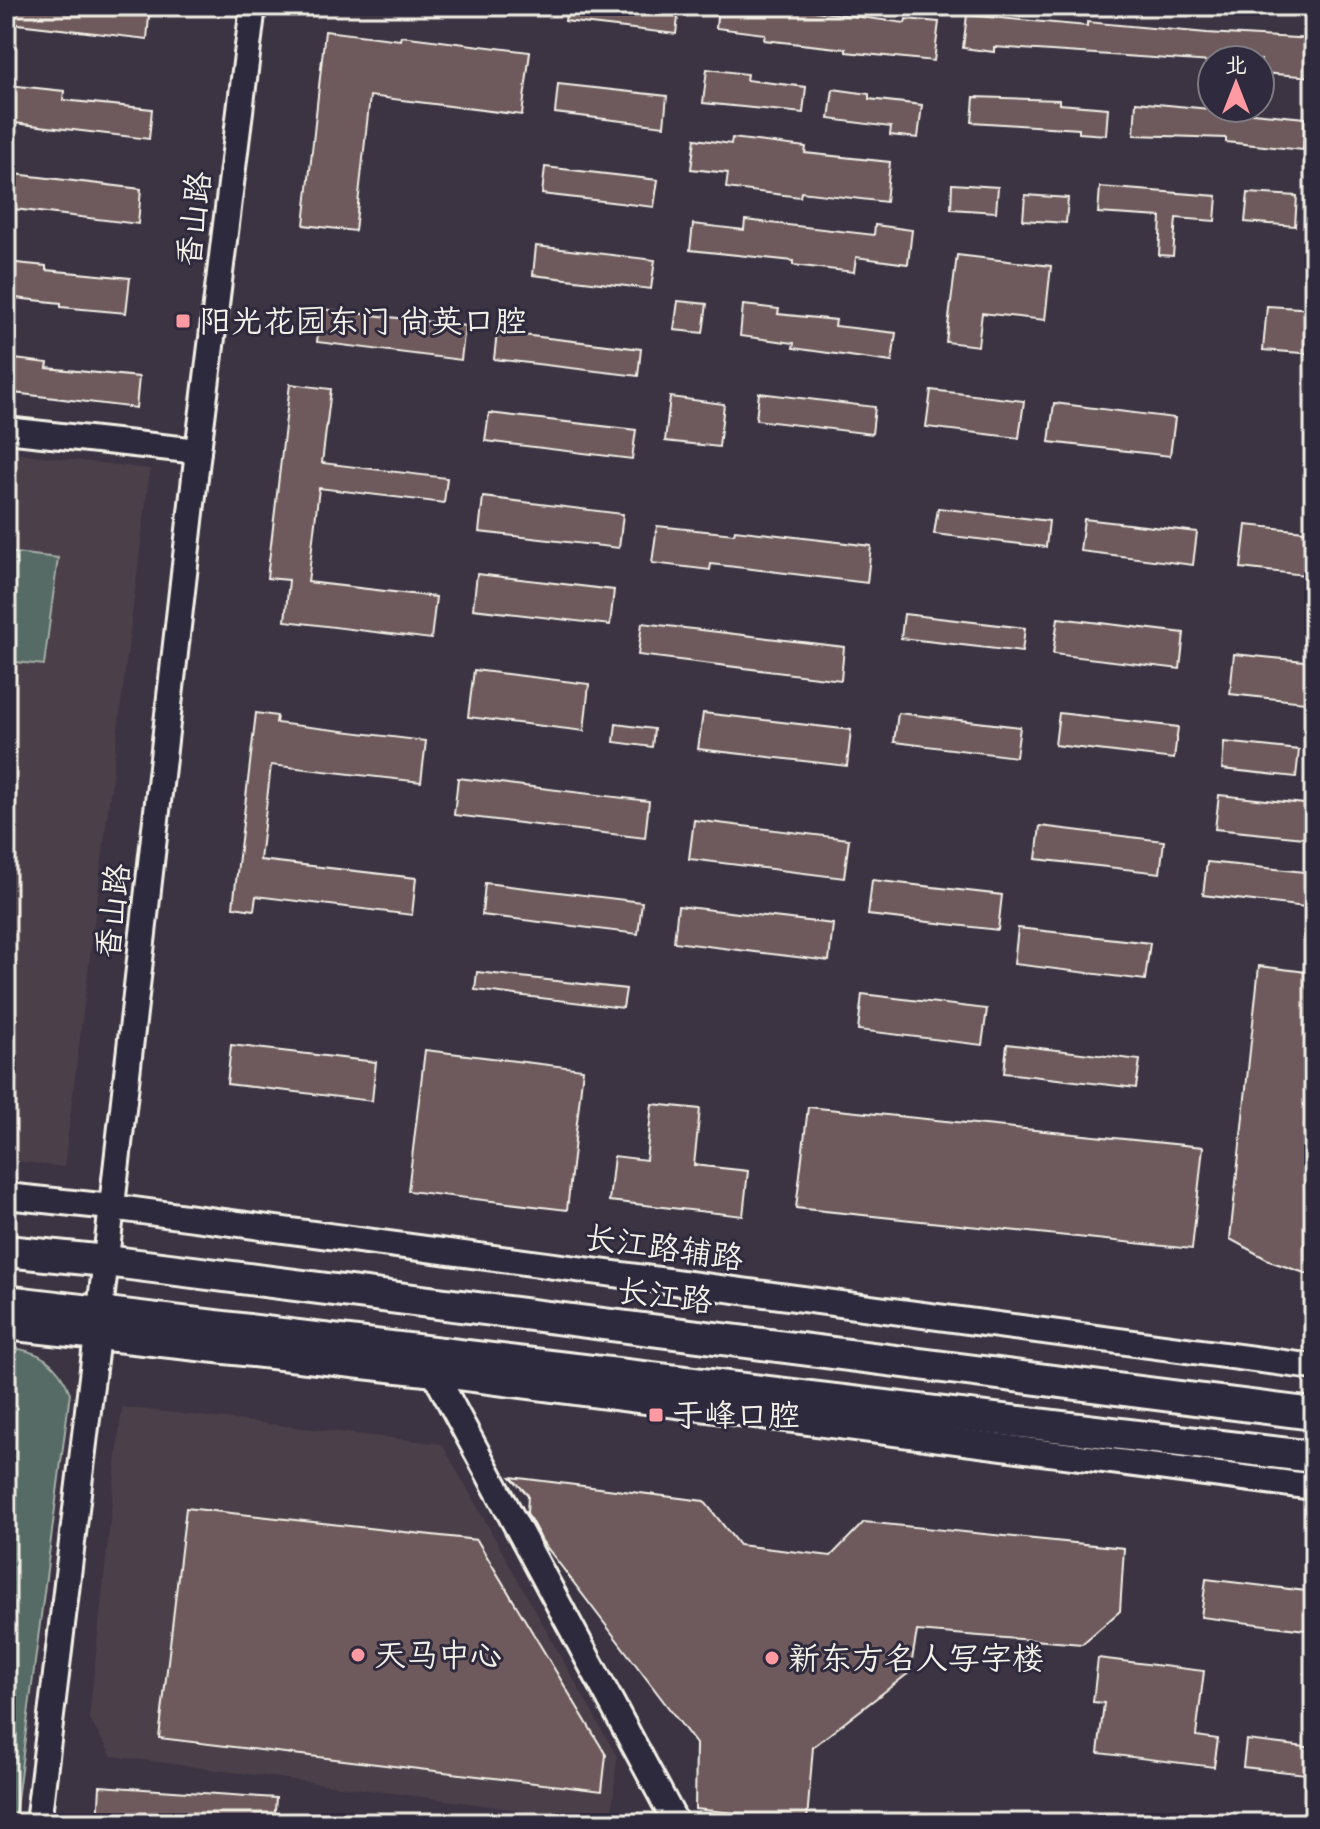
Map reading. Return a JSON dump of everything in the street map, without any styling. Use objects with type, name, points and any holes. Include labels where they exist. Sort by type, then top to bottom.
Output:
[{"type":"main road","name":"长江路","points":[[6,1251],[106,1261],[1314,1414]]},
{"type":"main road","points":[[6,1301],[98,1324],[1314,1457]]},
{"type":"street","name":"香山路","points":[[38,1823],[253,6]]},
{"type":"street","points":[[6,430],[198,451]]},
{"type":"street","name":"长江路辅路","points":[[6,1196],[111,1207],[1314,1367]]},
{"type":"street","points":[[6,1327],[98,1324],[435,1374],[1314,1487]]},
{"type":"street","points":[[435,1374],[676,1823]]},
{"type":"path","points":[[6,1728],[15,1730]]},
{"type":"shaded area","points":[[6,452],[150,469],[64,1167],[6,1160]]},
{"type":"shaded area","points":[[122,1407],[442,1444],[617,1757],[611,1822],[112,1756],[89,1719]]},
{"type":"green space","points":[[6,552],[58,558],[44,665],[6,661]]},
{"type":"green space","points":[[6,1347],[28,1351],[46,1360],[60,1373],[70,1393],[14,1823],[6,1823]]},
{"type":"building","points":[[11,6],[150,6],[147,39],[9,23]]},
{"type":"building","points":[[567,6],[679,9],[676,34],[565,21]]},
{"type":"building","points":[[718,6],[768,9],[768,6],[777,6],[905,23],[906,19],[939,22],[934,61],[764,40],[765,34],[716,28]]},
{"type":"building","points":[[967,15],[1087,26],[1087,22],[1314,39],[1314,77],[1276,74],[1276,44],[1196,44],[1196,61],[994,47],[994,52],[963,48]]},
{"type":"building","points":[[325,31],[400,40],[401,36],[530,52],[522,115],[370,96],[355,231],[304,225]]},
{"type":"building","points":[[707,69],[747,74],[746,80],[806,87],[803,113],[703,103]]},
{"type":"building","points":[[558,84],[667,96],[664,126],[555,113]]},
{"type":"building","points":[[8,85],[64,91],[63,100],[152,109],[149,139],[6,122]]},
{"type":"building","points":[[833,89],[869,94],[869,99],[922,105],[918,138],[890,135],[891,127],[829,119]]},
{"type":"building","points":[[974,97],[1059,100],[1059,104],[1108,108],[1106,135],[1079,133],[1079,129],[972,122]]},
{"type":"building","points":[[1136,102],[1196,108],[1196,124],[1276,124],[1276,115],[1305,118],[1303,150],[1226,142],[1226,138],[1134,135]]},
{"type":"building","points":[[732,138],[806,147],[805,153],[890,162],[886,202],[801,192],[800,197],[726,188],[728,173],[691,169],[695,139],[731,144]]},
{"type":"building","points":[[545,167],[658,180],[654,207],[542,194]]},
{"type":"building","points":[[6,173],[141,189],[138,224],[6,208]]},
{"type":"building","points":[[952,184],[998,187],[996,212],[951,209]]},
{"type":"building","points":[[1100,187],[1217,196],[1215,221],[1176,218],[1173,256],[1159,255],[1161,217],[1098,213]]},
{"type":"building","points":[[1248,193],[1297,196],[1295,226],[1245,222]]},
{"type":"building","points":[[1025,195],[1068,198],[1066,223],[1023,220]]},
{"type":"building","points":[[745,220],[874,235],[875,225],[912,230],[908,264],[856,257],[854,272],[793,265],[793,261],[690,250],[693,224],[744,230]]},
{"type":"building","points":[[536,246],[655,260],[651,289],[533,275]]},
{"type":"building","points":[[957,255],[1051,266],[1045,320],[982,313],[978,346],[946,342]]},
{"type":"building","points":[[6,262],[46,266],[46,270],[130,278],[126,313],[61,307],[61,303],[6,297]]},
{"type":"building","points":[[678,301],[707,304],[703,333],[674,330]]},
{"type":"building","points":[[743,305],[779,309],[778,314],[836,320],[835,326],[896,333],[892,362],[793,348],[794,343],[740,336]]},
{"type":"building","points":[[1267,306],[1314,309],[1314,354],[1263,350]]},
{"type":"building","points":[[321,309],[465,326],[461,360],[317,342]]},
{"type":"building","points":[[497,332],[641,349],[638,376],[494,359]]},
{"type":"building","points":[[6,358],[48,363],[47,368],[139,377],[136,408],[6,392]]},
{"type":"building","points":[[290,384],[331,389],[322,463],[447,478],[444,503],[319,488],[308,582],[436,597],[431,639],[285,621],[289,580],[267,578]]},
{"type":"building","points":[[931,390],[1024,401],[1019,438],[926,427]]},
{"type":"building","points":[[759,393],[875,407],[872,434],[756,420]]},
{"type":"building","points":[[670,397],[724,404],[719,447],[665,441]]},
{"type":"building","points":[[1054,403],[1175,418],[1170,456],[1049,442]]},
{"type":"building","points":[[489,413],[636,430],[632,459],[485,441]]},
{"type":"building","points":[[483,497],[623,514],[619,548],[479,532]]},
{"type":"building","points":[[938,508],[1049,521],[1046,547],[934,534]]},
{"type":"building","points":[[1084,519],[1197,532],[1193,565],[1080,551]]},
{"type":"building","points":[[1246,525],[1314,532],[1314,576],[1241,568]]},
{"type":"building","points":[[657,526],[734,534],[735,530],[871,546],[867,583],[711,564],[710,570],[652,563]]},
{"type":"building","points":[[477,574],[614,590],[610,625],[473,609]]},
{"type":"building","points":[[904,614],[1025,628],[1022,652],[901,638]]},
{"type":"building","points":[[1058,618],[1184,633],[1180,669],[1053,654]]},
{"type":"building","points":[[642,623],[844,647],[841,680],[638,655]]},
{"type":"building","points":[[1234,654],[1314,662],[1314,703],[1230,694]]},
{"type":"building","points":[[474,670],[589,684],[584,731],[468,717]]},
{"type":"building","points":[[256,713],[277,716],[276,723],[426,741],[421,782],[271,765],[260,860],[416,878],[412,915],[256,896],[254,910],[233,907]]},
{"type":"building","points":[[703,713],[851,730],[847,766],[698,749]]},
{"type":"building","points":[[898,713],[1020,727],[1016,757],[894,742]]},
{"type":"building","points":[[1059,713],[1178,727],[1174,759],[1055,745]]},
{"type":"building","points":[[616,724],[654,729],[652,747],[614,742]]},
{"type":"building","points":[[1224,742],[1299,750],[1296,777],[1222,769]]},
{"type":"building","points":[[458,778],[649,801],[645,838],[454,815]]},
{"type":"building","points":[[1219,795],[1314,805],[1314,839],[1215,829]]},
{"type":"building","points":[[694,820],[849,839],[844,878],[689,859]]},
{"type":"building","points":[[1040,826],[1164,841],[1160,873],[1036,859]]},
{"type":"building","points":[[1207,862],[1314,873],[1314,908],[1203,895]]},
{"type":"building","points":[[872,880],[1002,895],[998,930],[868,915]]},
{"type":"building","points":[[485,883],[642,902],[638,934],[482,915]]},
{"type":"building","points":[[678,906],[833,924],[829,961],[674,942]]},
{"type":"building","points":[[1018,928],[1150,943],[1145,980],[1014,964]]},
{"type":"building","points":[[1259,966],[1314,973],[1314,1276],[1272,1262],[1230,1239]]},
{"type":"building","points":[[477,972],[626,989],[623,1008],[475,990]]},
{"type":"building","points":[[862,994],[987,1009],[982,1045],[858,1030]]},
{"type":"building","points":[[1007,1044],[1140,1060],[1136,1088],[1004,1073]]},
{"type":"building","points":[[231,1045],[376,1062],[372,1101],[227,1084]]},
{"type":"building","points":[[425,1050],[583,1069],[567,1210],[408,1191]]},
{"type":"building","points":[[652,1104],[700,1109],[694,1165],[748,1171],[743,1216],[609,1201],[614,1156],[646,1160]]},
{"type":"building","points":[[808,1107],[1203,1147],[1192,1249],[796,1208]]},
{"type":"building","name":"新东方名人写字楼","points":[[511,1477],[704,1501],[739,1545],[831,1556],[864,1522],[1124,1548],[1120,1611],[1082,1644],[917,1631],[910,1672],[813,1747],[807,1820],[695,1809],[696,1744],[542,1541],[527,1513],[528,1495]]},
{"type":"building","name":"天马中心","points":[[186,1508],[477,1540],[606,1755],[602,1791],[159,1738]]},
{"type":"building","points":[[1206,1579],[1314,1592],[1314,1631],[1201,1617]]},
{"type":"building","points":[[1098,1658],[1204,1671],[1196,1736],[1218,1739],[1214,1767],[1098,1753],[1104,1703],[1093,1702]]},
{"type":"building","points":[[1246,1740],[1314,1748],[1314,1775],[1243,1767]]},
{"type":"building","points":[[100,1786],[276,1798],[274,1823],[98,1823]]},
{"type":"place","name":"阳光花园东门 尚英口腔","points":[[183,321]]},
{"type":"place","name":"于峰口腔","points":[[656,1415]]},
{"type":"place","name":"天马中心","points":[[358,1655]]},
{"type":"place","name":"新东方名人写字楼","points":[[772,1658]]}]
